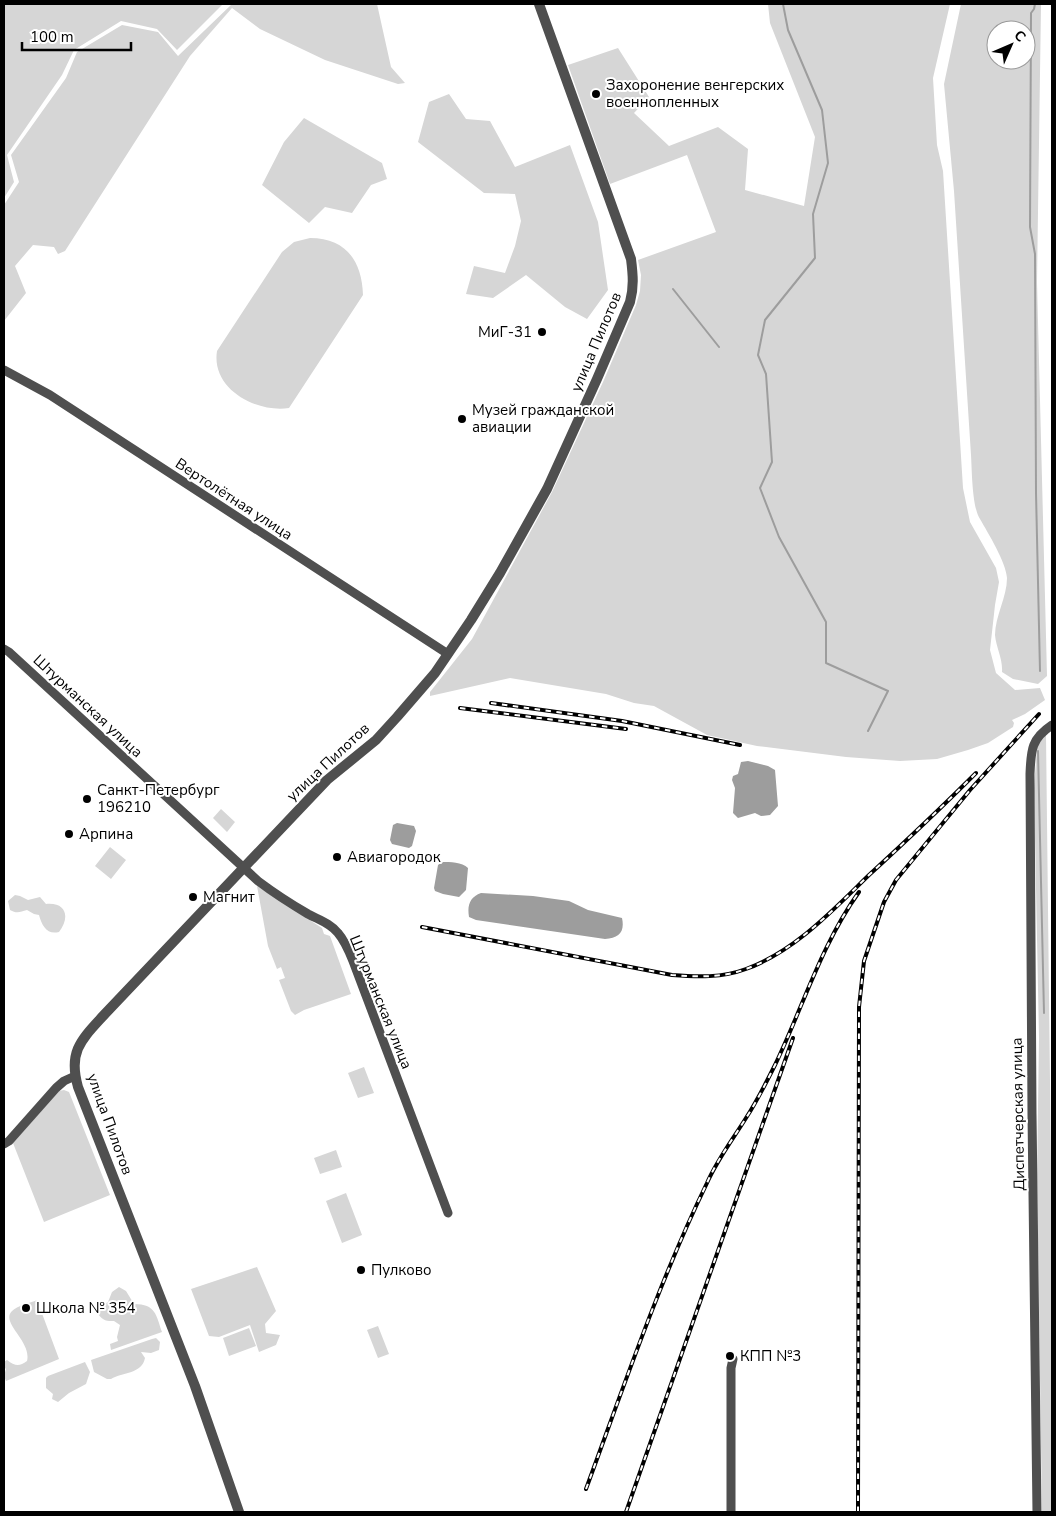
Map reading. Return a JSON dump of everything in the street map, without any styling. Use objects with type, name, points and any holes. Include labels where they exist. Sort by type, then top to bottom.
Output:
[{"type":"street","name":"улица Пилотов","points":[[239,1512],[201,1402],[75,1076],[74,1057],[76,1049],[83,1039],[327,780],[376,740],[426,685],[500,573],[547,489],[597,379],[630,302],[634,277],[630,259],[539,4]]},
{"type":"street","name":"Вертолётная улица","points":[[4,370],[50,395],[448,654]]},
{"type":"street","name":"Штурманская улица","points":[[4,649],[243,869],[272,892],[330,926],[343,939],[448,1213]]},
{"type":"street","name":"Диспетчерская улица","points":[[1038,1512],[1032,1104],[1030,774],[1031,751],[1034,743],[1042,732],[1052,725]]},
{"type":"street","points":[[4,1144],[9,1141],[60,1084],[75,1076]]},
{"type":"street","points":[[730,1512],[731,1368],[733,1359]]},
{"type":"shaded area","points":[[4,4],[223,4],[177,50],[157,29],[121,21],[74,50],[62,75],[7,155],[14,182],[4,198]]},
{"type":"shaded area","points":[[232,4],[377,4],[391,67],[405,83],[398,84],[325,60],[260,29],[232,8],[190,56],[65,251],[58,254],[54,247],[33,245],[15,266],[26,293],[4,321],[4,205],[19,182],[11,155],[66,78],[77,52],[122,25],[158,32],[178,56]]},
{"type":"shaded area","points":[[768,4],[950,4],[933,78],[937,145],[943,171],[963,488],[970,522],[996,568],[999,582],[990,650],[996,673],[1015,690],[1040,688],[1045,700],[1025,714],[1012,720],[1014,723],[1013,727],[988,743],[937,759],[900,761],[846,757],[757,746],[707,735],[654,706],[634,703],[606,694],[510,678],[430,696],[430,692],[472,639],[552,492],[636,305],[640,291],[641,275],[638,260],[716,232],[687,155],[610,184],[568,65],[618,48],[649,97],[634,113],[669,146],[718,127],[748,149],[745,190],[804,206],[815,137],[770,23]]},
{"type":"shaded area","points":[[961,4],[1041,4],[1037,282],[1047,676],[1038,684],[1013,679],[1002,672],[995,635],[1007,578],[1000,556],[975,506],[954,191],[944,84]]},
{"type":"shaded area","points":[[449,94],[466,119],[490,121],[515,167],[570,145],[598,222],[608,290],[587,319],[565,307],[526,275],[493,298],[466,294],[474,266],[505,273],[515,246],[521,221],[515,194],[484,193],[418,142],[429,102]]},
{"type":"shaded area","points":[[304,118],[382,163],[387,179],[371,185],[352,213],[325,207],[309,223],[262,185],[284,142]]},
{"type":"shaded area","points":[[310,238],[333,242],[350,254],[359,272],[363,295],[289,408],[263,407],[238,396],[228,387],[221,377],[217,365],[217,351],[282,252],[294,242]]},
{"type":"shaded area","points":[[1046,735],[1052,1254],[1052,1512],[1042,1512],[1037,1175],[1039,1038],[1034,788],[1037,746]]},
{"type":"shaded area","points":[[748,761],[768,766],[775,770],[778,806],[770,815],[761,816],[755,813],[738,818],[733,813],[735,788],[732,780],[733,776],[738,774],[741,762]]},
{"type":"shaded area","points":[[221,809],[235,822],[227,832],[213,818]]},
{"type":"shaded area","points":[[397,823],[414,826],[416,831],[412,846],[409,848],[392,844],[390,840],[393,825]]},
{"type":"shaded area","points":[[110,847],[126,860],[111,879],[95,866]]},
{"type":"shaded area","points":[[442,862],[459,863],[468,868],[466,890],[459,897],[435,891],[438,865]]},
{"type":"shaded area","points":[[257,886],[322,928],[324,934],[330,936],[351,994],[304,1010],[295,1015],[291,1011],[279,980],[285,978],[281,967],[277,969],[268,946]]},
{"type":"shaded area","points":[[481,893],[533,896],[569,901],[588,910],[622,918],[622,931],[617,936],[605,939],[476,920],[469,917],[468,909],[472,899]]},
{"type":"shaded area","points":[[15,895],[28,900],[40,897],[46,904],[53,904],[62,908],[65,921],[59,932],[48,931],[39,915],[27,910],[17,912],[10,910],[8,901]]},
{"type":"shaded area","points":[[364,1067],[374,1093],[358,1098],[348,1073]]},
{"type":"shaded area","points":[[59,1091],[69,1092],[110,1195],[44,1222],[13,1143]]},
{"type":"shaded area","points":[[336,1150],[342,1167],[320,1174],[314,1158]]},
{"type":"shaded area","points":[[346,1193],[362,1235],[342,1243],[326,1201]]},
{"type":"shaded area","points":[[257,1267],[276,1311],[265,1324],[266,1333],[280,1335],[276,1345],[259,1352],[250,1325],[219,1337],[209,1336],[191,1289]]},
{"type":"shaded area","points":[[119,1287],[126,1291],[134,1304],[151,1308],[162,1332],[111,1350],[110,1344],[118,1341],[120,1325],[114,1321],[103,1319],[98,1314],[103,1305],[108,1302],[112,1292]]},
{"type":"shaded area","points":[[37,1300],[59,1359],[6,1381],[4,1362],[7,1360],[15,1365],[19,1365],[27,1361],[25,1346],[13,1327],[9,1316],[17,1308]]},
{"type":"shaded area","points":[[378,1326],[389,1354],[378,1358],[367,1330]]},
{"type":"shaded area","points":[[249,1328],[256,1346],[229,1356],[223,1338]]},
{"type":"shaded area","points":[[156,1338],[160,1342],[159,1350],[151,1353],[141,1352],[145,1358],[136,1370],[111,1379],[107,1379],[94,1372],[91,1360]]},
{"type":"shaded area","points":[[85,1362],[90,1372],[86,1384],[69,1393],[58,1402],[52,1399],[53,1394],[46,1388],[46,1378]]},
{"type":"waterway","points":[[783,4],[788,30],[822,110],[828,163],[813,214],[815,258],[765,320],[758,355],[766,374],[772,462],[760,488],[779,537],[826,622],[826,663],[888,691],[868,731]]},
{"type":"waterway","points":[[1035,4],[1031,13],[1030,227],[1035,254],[1036,493],[1040,671]]},
{"type":"waterway","points":[[673,289],[719,347]]},
{"type":"waterway","points":[[1038,751],[1044,1013]]},
{"type":"railway","points":[[491,703],[622,721],[740,745]]},
{"type":"railway","points":[[460,708],[626,729]]},
{"type":"railway","points":[[858,1512],[859,1007],[864,961],[884,902],[896,880],[970,790],[1039,714]]},
{"type":"railway","points":[[422,927],[672,975],[709,976],[737,972],[764,961],[797,941],[923,825],[976,773]]},
{"type":"railway","points":[[586,1489],[673,1258],[711,1174],[765,1085],[823,955],[859,892]]},
{"type":"railway","points":[[626,1512],[793,1038]]},
{"type":"place","name":"Захоронение венгерских военнопленных","points":[[596,94]]},
{"type":"place","name":"МиГ-31","points":[[542,332]]},
{"type":"place","name":"Музей гражданской авиации","points":[[462,419]]},
{"type":"place","name":"Санкт-Петербург 196210","points":[[87,799]]},
{"type":"place","name":"Арпина","points":[[69,834]]},
{"type":"place","name":"Авиагородок","points":[[337,857]]},
{"type":"place","name":"Магнит","points":[[193,897]]},
{"type":"place","name":"Пулково","points":[[361,1270]]},
{"type":"place","name":"Школа № 354","points":[[26,1308]]},
{"type":"place","name":"КПП №3","points":[[730,1356]]}]
